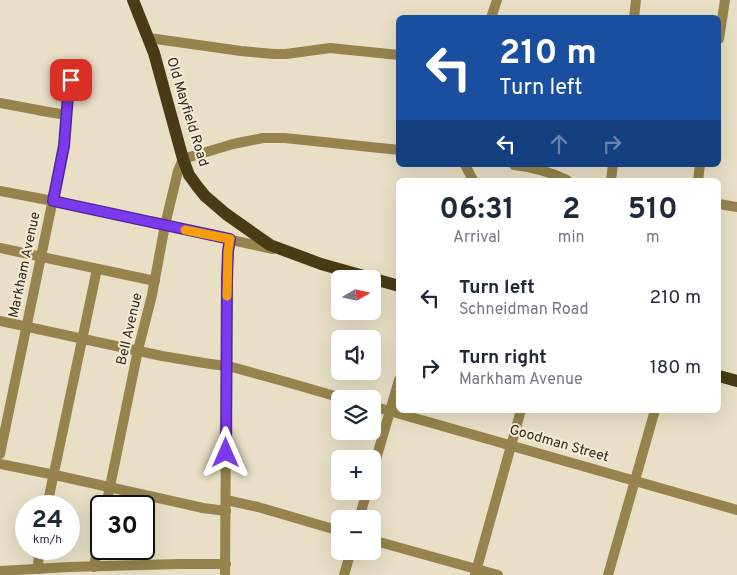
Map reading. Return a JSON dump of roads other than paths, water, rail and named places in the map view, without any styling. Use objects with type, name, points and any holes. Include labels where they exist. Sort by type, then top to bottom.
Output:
[{"type":"main road","name":"Old Mayfield Road","points":[[137,3],[154,52],[183,159],[196,186],[205,196],[226,214],[270,245],[320,264],[396,285]]},
{"type":"main road","points":[[721,377],[737,381]]},
{"type":"street","points":[[492,15],[497,0]]},
{"type":"street","points":[[634,15],[636,0]]},
{"type":"street","points":[[721,23],[724,0]]},
{"type":"street","points":[[149,38],[274,54],[330,48],[396,55]]},
{"type":"street","name":"Markham Avenue","points":[[0,454],[64,146],[71,80]]},
{"type":"street","points":[[0,103],[66,115]]},
{"type":"street","points":[[183,159],[233,144],[264,138],[285,138],[396,150]]},
{"type":"street","name":"Bell Avenue","points":[[108,495],[165,225],[178,171],[183,159]]},
{"type":"street","points":[[529,167],[562,178]]},
{"type":"street","points":[[0,191],[282,250]]},
{"type":"street","points":[[721,204],[737,207]]},
{"type":"street","points":[[0,571],[44,571],[94,566],[179,564],[226,570],[227,279],[230,239]]},
{"type":"street","points":[[0,248],[154,281]]},
{"type":"street","points":[[50,495],[97,269]]},
{"type":"street","points":[[0,321],[204,364],[227,366],[331,395]]},
{"type":"street","points":[[379,450],[396,390]]},
{"type":"street","name":"Goodman Street","points":[[381,408],[396,413]]},
{"type":"street","name":"Goodman Street","points":[[397,413],[737,510]]},
{"type":"street","points":[[476,572],[520,413]]},
{"type":"street","points":[[608,575],[654,413]]},
{"type":"street","points":[[0,464],[203,508],[226,511]]},
{"type":"street","points":[[226,500],[331,528]]},
{"type":"street","points":[[381,543],[476,572],[498,575]]},
{"type":"street","points":[[94,566],[95,560]]},
{"type":"street","points":[[344,575],[348,560]]}]
